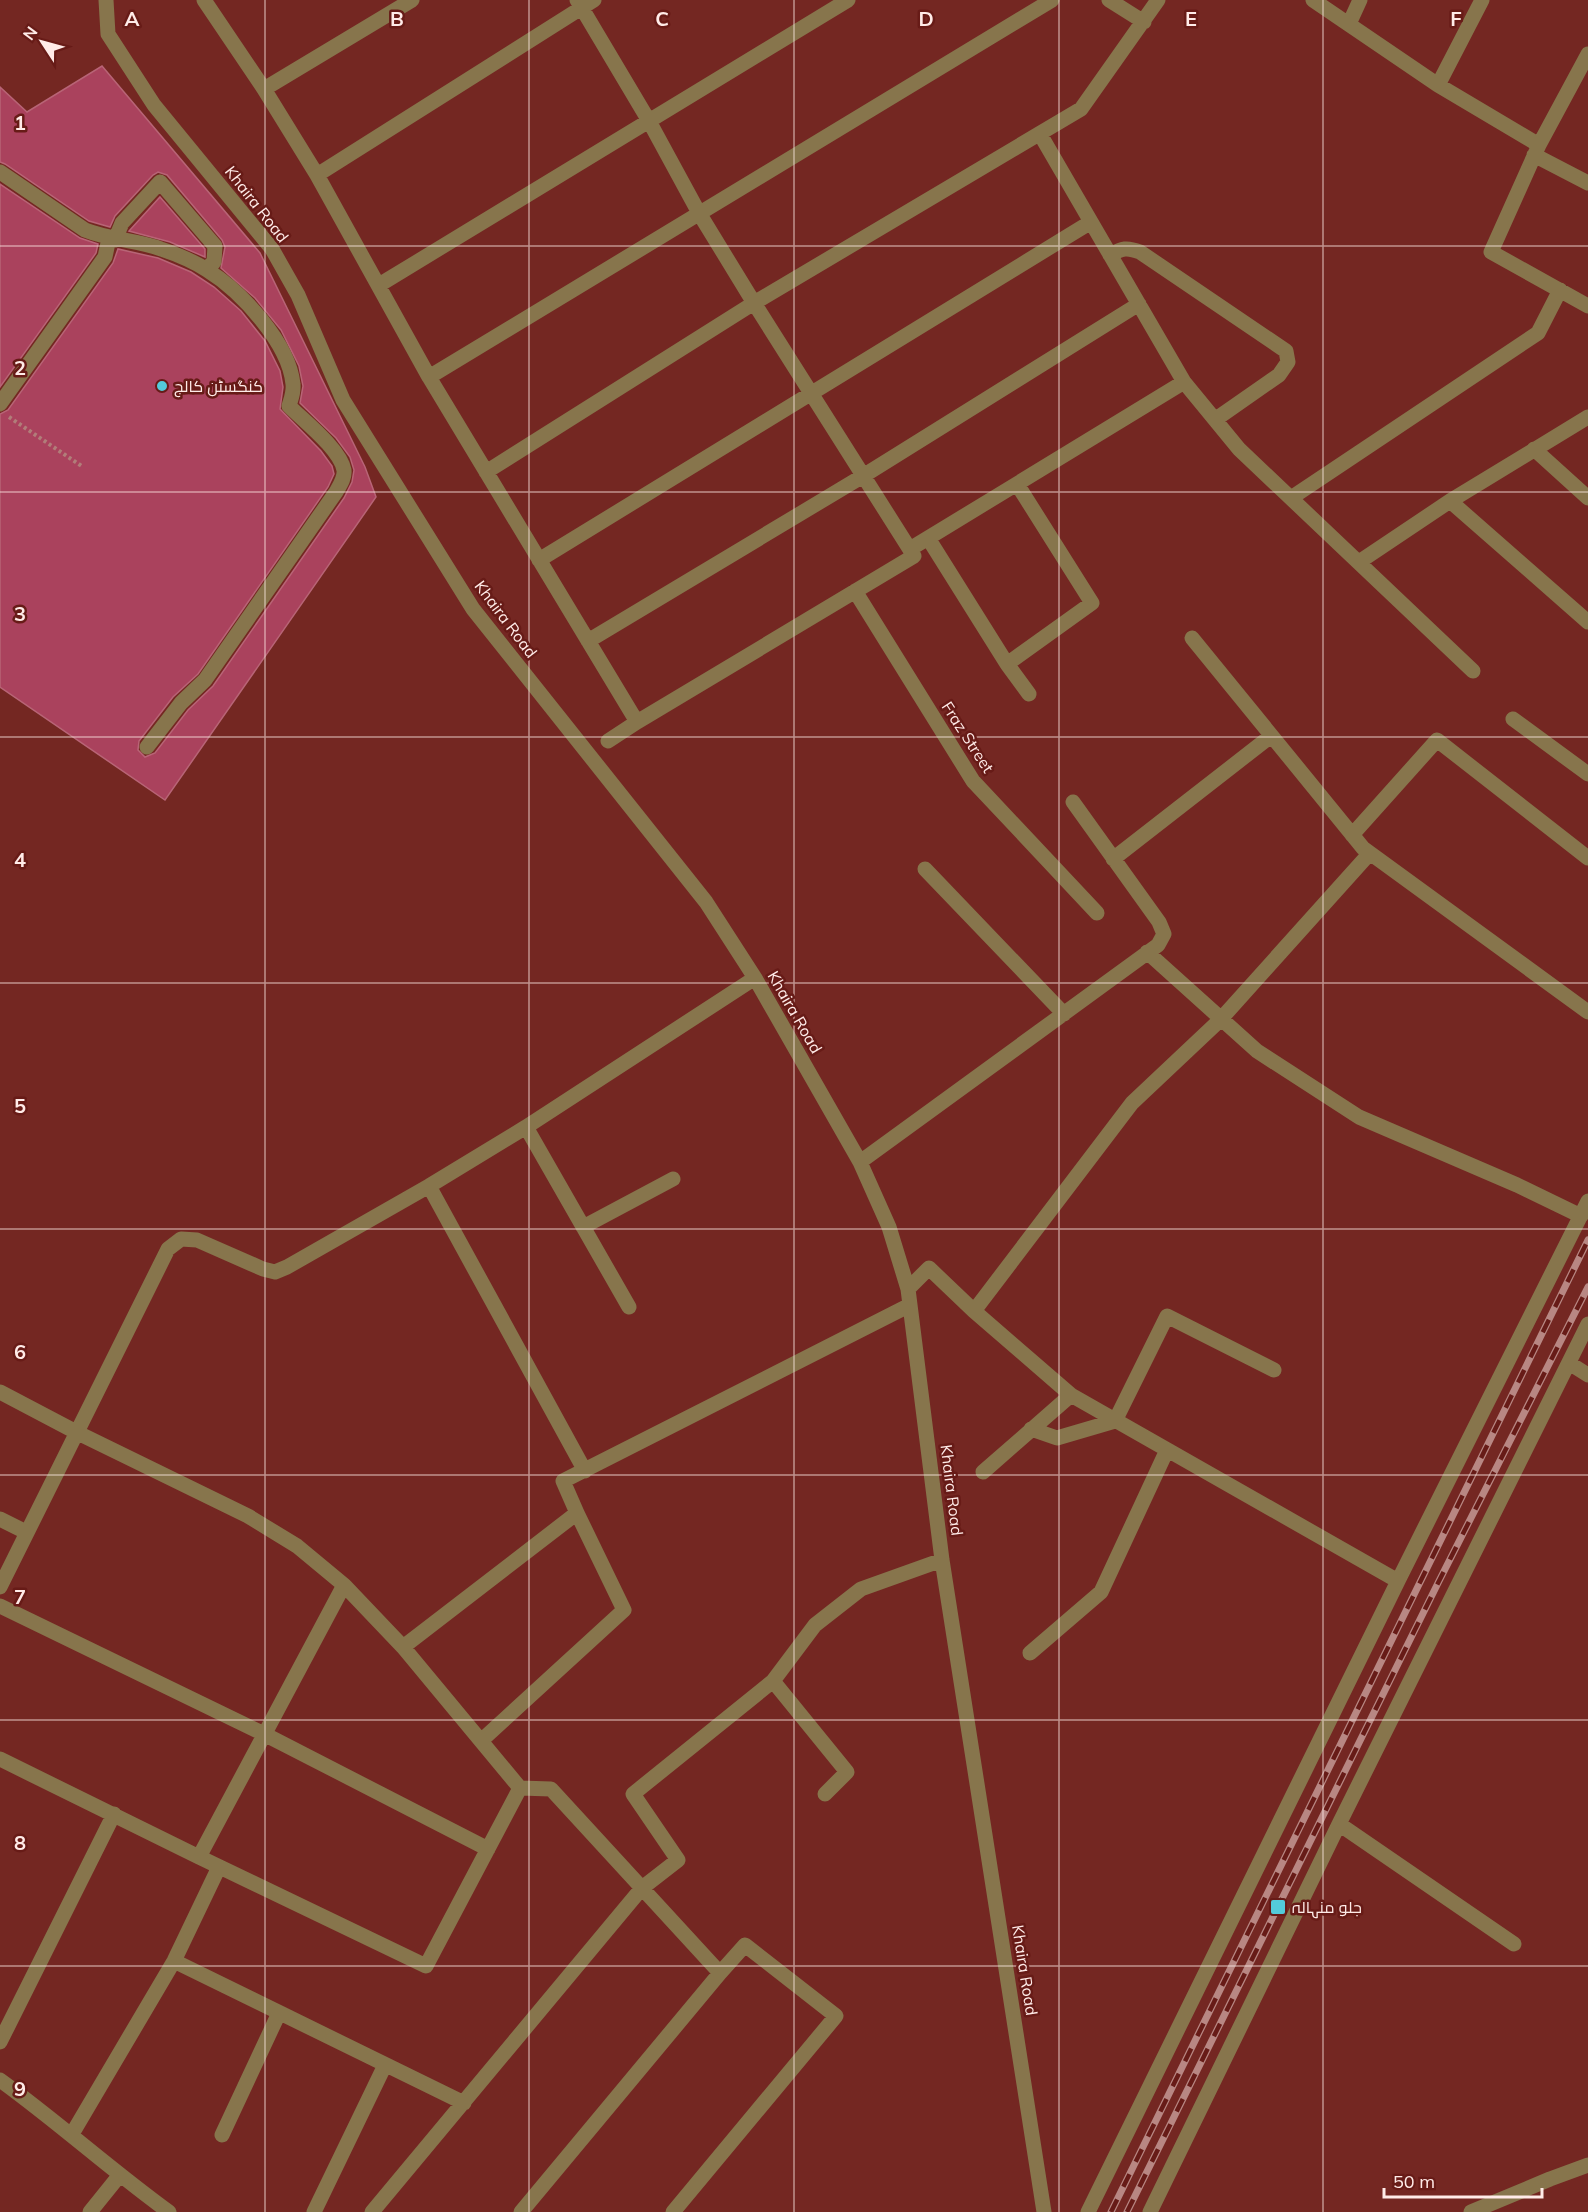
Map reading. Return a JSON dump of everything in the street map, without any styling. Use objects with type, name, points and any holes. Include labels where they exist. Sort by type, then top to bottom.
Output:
[{"type":"street","name":"Khaira Road","points":[[105,0],[108,34],[154,105],[272,249],[298,295],[343,400],[472,609],[706,902],[755,978],[860,1162],[889,1227],[908,1289],[942,1560],[1044,2212]]},
{"type":"street","points":[[204,0],[264,89],[317,175],[429,377],[637,722]]},
{"type":"street","points":[[264,89],[412,0]]},
{"type":"street","points":[[379,285],[848,0]]},
{"type":"street","points":[[429,377],[1052,0]]},
{"type":"street","points":[[1109,0],[1144,22]]},
{"type":"street","points":[[486,472],[754,303],[1081,109],[1158,0]]},
{"type":"street","points":[[1313,0],[1588,183]]},
{"type":"street","points":[[1349,24],[1360,0]]},
{"type":"street","points":[[1438,85],[1482,0]]},
{"type":"street","points":[[317,175],[584,2],[699,213],[810,394],[914,555],[608,741]]},
{"type":"street","points":[[1588,54],[1536,150],[1491,252],[1588,306]]},
{"type":"street","points":[[1040,134],[1184,382],[1239,449],[1473,671]]},
{"type":"street","points":[[0,172],[85,230],[112,239],[160,249],[206,269],[246,305],[278,342],[293,384],[289,406],[332,448],[344,472],[342,483],[336,492],[205,680],[181,703],[147,747]]},
{"type":"street","points":[[0,404],[105,257],[122,223],[160,182],[215,246],[213,262],[206,269]]},
{"type":"street","points":[[539,560],[1091,222]]},
{"type":"street","points":[[1110,255],[1122,248],[1140,252],[1286,351],[1288,362],[1280,375],[1216,419]]},
{"type":"street","points":[[1291,498],[1538,333],[1560,291]]},
{"type":"street","points":[[588,641],[862,476],[1139,304]]},
{"type":"street","points":[[910,549],[1184,382]]},
{"type":"street","points":[[1359,562],[1450,501],[1588,417]]},
{"type":"street","points":[[1534,449],[1588,498]]},
{"type":"street","points":[[1007,664],[1092,603],[1017,484]]},
{"type":"street","points":[[1450,501],[1588,622]]},
{"type":"street","points":[[928,538],[1007,664],[1029,694]]},
{"type":"street","name":"Fraz Street","points":[[855,591],[973,781],[1097,913]]},
{"type":"street","points":[[1192,638],[1352,835],[1370,853],[1588,1012]]},
{"type":"street","points":[[1513,719],[1588,774]]},
{"type":"street","points":[[1113,859],[1271,736]]},
{"type":"street","points":[[1352,835],[1437,740],[1588,858]]},
{"type":"street","points":[[860,1162],[1158,945],[1164,934],[1159,922],[1072,802]]},
{"type":"street","points":[[974,1311],[1132,1103],[1220,1020],[1370,853]]},
{"type":"street","points":[[925,869],[1064,1014]]},
{"type":"street","points":[[1147,952],[1257,1051],[1359,1117],[1516,1185],[1581,1216]]},
{"type":"street","points":[[0,1587],[168,1249],[181,1239],[197,1240],[262,1269],[275,1272],[287,1267],[429,1186],[526,1127],[755,978]]},
{"type":"street","points":[[526,1127],[629,1307]]},
{"type":"street","points":[[583,1227],[673,1179]]},
{"type":"street","points":[[429,1186],[585,1471]]},
{"type":"street","points":[[1088,2212],[1398,1581],[1588,1201]]},
{"type":"street","points":[[908,1289],[929,1268],[974,1311],[1071,1395],[1398,1581]]},
{"type":"street","points":[[482,1740],[624,1610],[563,1481],[910,1305]]},
{"type":"street","points":[[1031,1429],[1057,1438],[1115,1421],[1167,1316],[1275,1370]]},
{"type":"street","points":[[1150,2212],[1339,1824],[1588,1323]]},
{"type":"street","points":[[1569,1363],[1588,1375]]},
{"type":"street","points":[[0,1392],[248,1516],[297,1546],[344,1585],[403,1647],[520,1788],[551,1789],[720,1973]]},
{"type":"street","points":[[983,1472],[1071,1395]]},
{"type":"street","points":[[1030,1653],[1101,1592],[1167,1450]]},
{"type":"street","points":[[403,1647],[577,1513]]},
{"type":"street","points":[[0,1519],[26,1532]]},
{"type":"street","points":[[372,2212],[642,1888],[678,1860],[633,1794],[772,1681],[815,1625],[861,1589],[942,1560]]},
{"type":"street","points":[[199,1857],[344,1585]]},
{"type":"street","points":[[0,1606],[264,1734],[488,1849]]},
{"type":"street","points":[[772,1681],[847,1772],[825,1794]]},
{"type":"street","points":[[0,1759],[426,1966],[520,1788]]},
{"type":"street","points":[[0,2042],[114,1814]]},
{"type":"street","points":[[1339,1824],[1514,1944]]},
{"type":"street","points":[[72,2134],[174,1961],[219,1867]]},
{"type":"street","points":[[521,2212],[745,1945],[836,2016],[673,2212]]},
{"type":"street","points":[[174,1961],[464,2103]]},
{"type":"street","points":[[222,2135],[279,2013]]},
{"type":"street","points":[[314,2212],[385,2064]]},
{"type":"street","points":[[2,2085],[72,2134],[119,2176],[169,2212]]},
{"type":"street","points":[[1471,2212],[1588,2165]]},
{"type":"street","points":[[90,2212],[119,2176]]},
{"type":"path","points":[[23,426],[83,467]]},
{"type":"building","name":"کنگسٹن کالج","points":[[102,66],[260,253],[365,467],[376,497],[165,800],[0,687],[0,414],[8,410],[113,263],[118,249],[158,258],[191,272],[214,287],[241,311],[265,341],[280,371],[283,387],[280,409],[321,451],[332,466],[334,474],[328,487],[198,674],[173,697],[139,741],[138,750],[145,757],[155,753],[188,710],[213,686],[344,498],[352,482],[354,470],[350,457],[336,438],[300,403],[303,386],[299,366],[281,330],[255,298],[221,268],[225,247],[222,240],[167,175],[158,172],[153,175],[115,216],[110,227],[89,221],[0,162],[0,87],[27,112]]},
{"type":"building","points":[[0,184],[80,238],[98,244],[96,253],[0,387]]},
{"type":"building","points":[[160,197],[205,249],[205,257],[170,242],[129,231]]},
{"type":"railway","points":[[1111,2212],[1588,1240]]},
{"type":"railway","points":[[1127,2212],[1438,1583],[1588,1287]]},
{"type":"place","name":"کنگسٹن کالج","points":[[162,386]]},
{"type":"place","name":"جلو منہالہ","points":[[1278,1907]]}]
